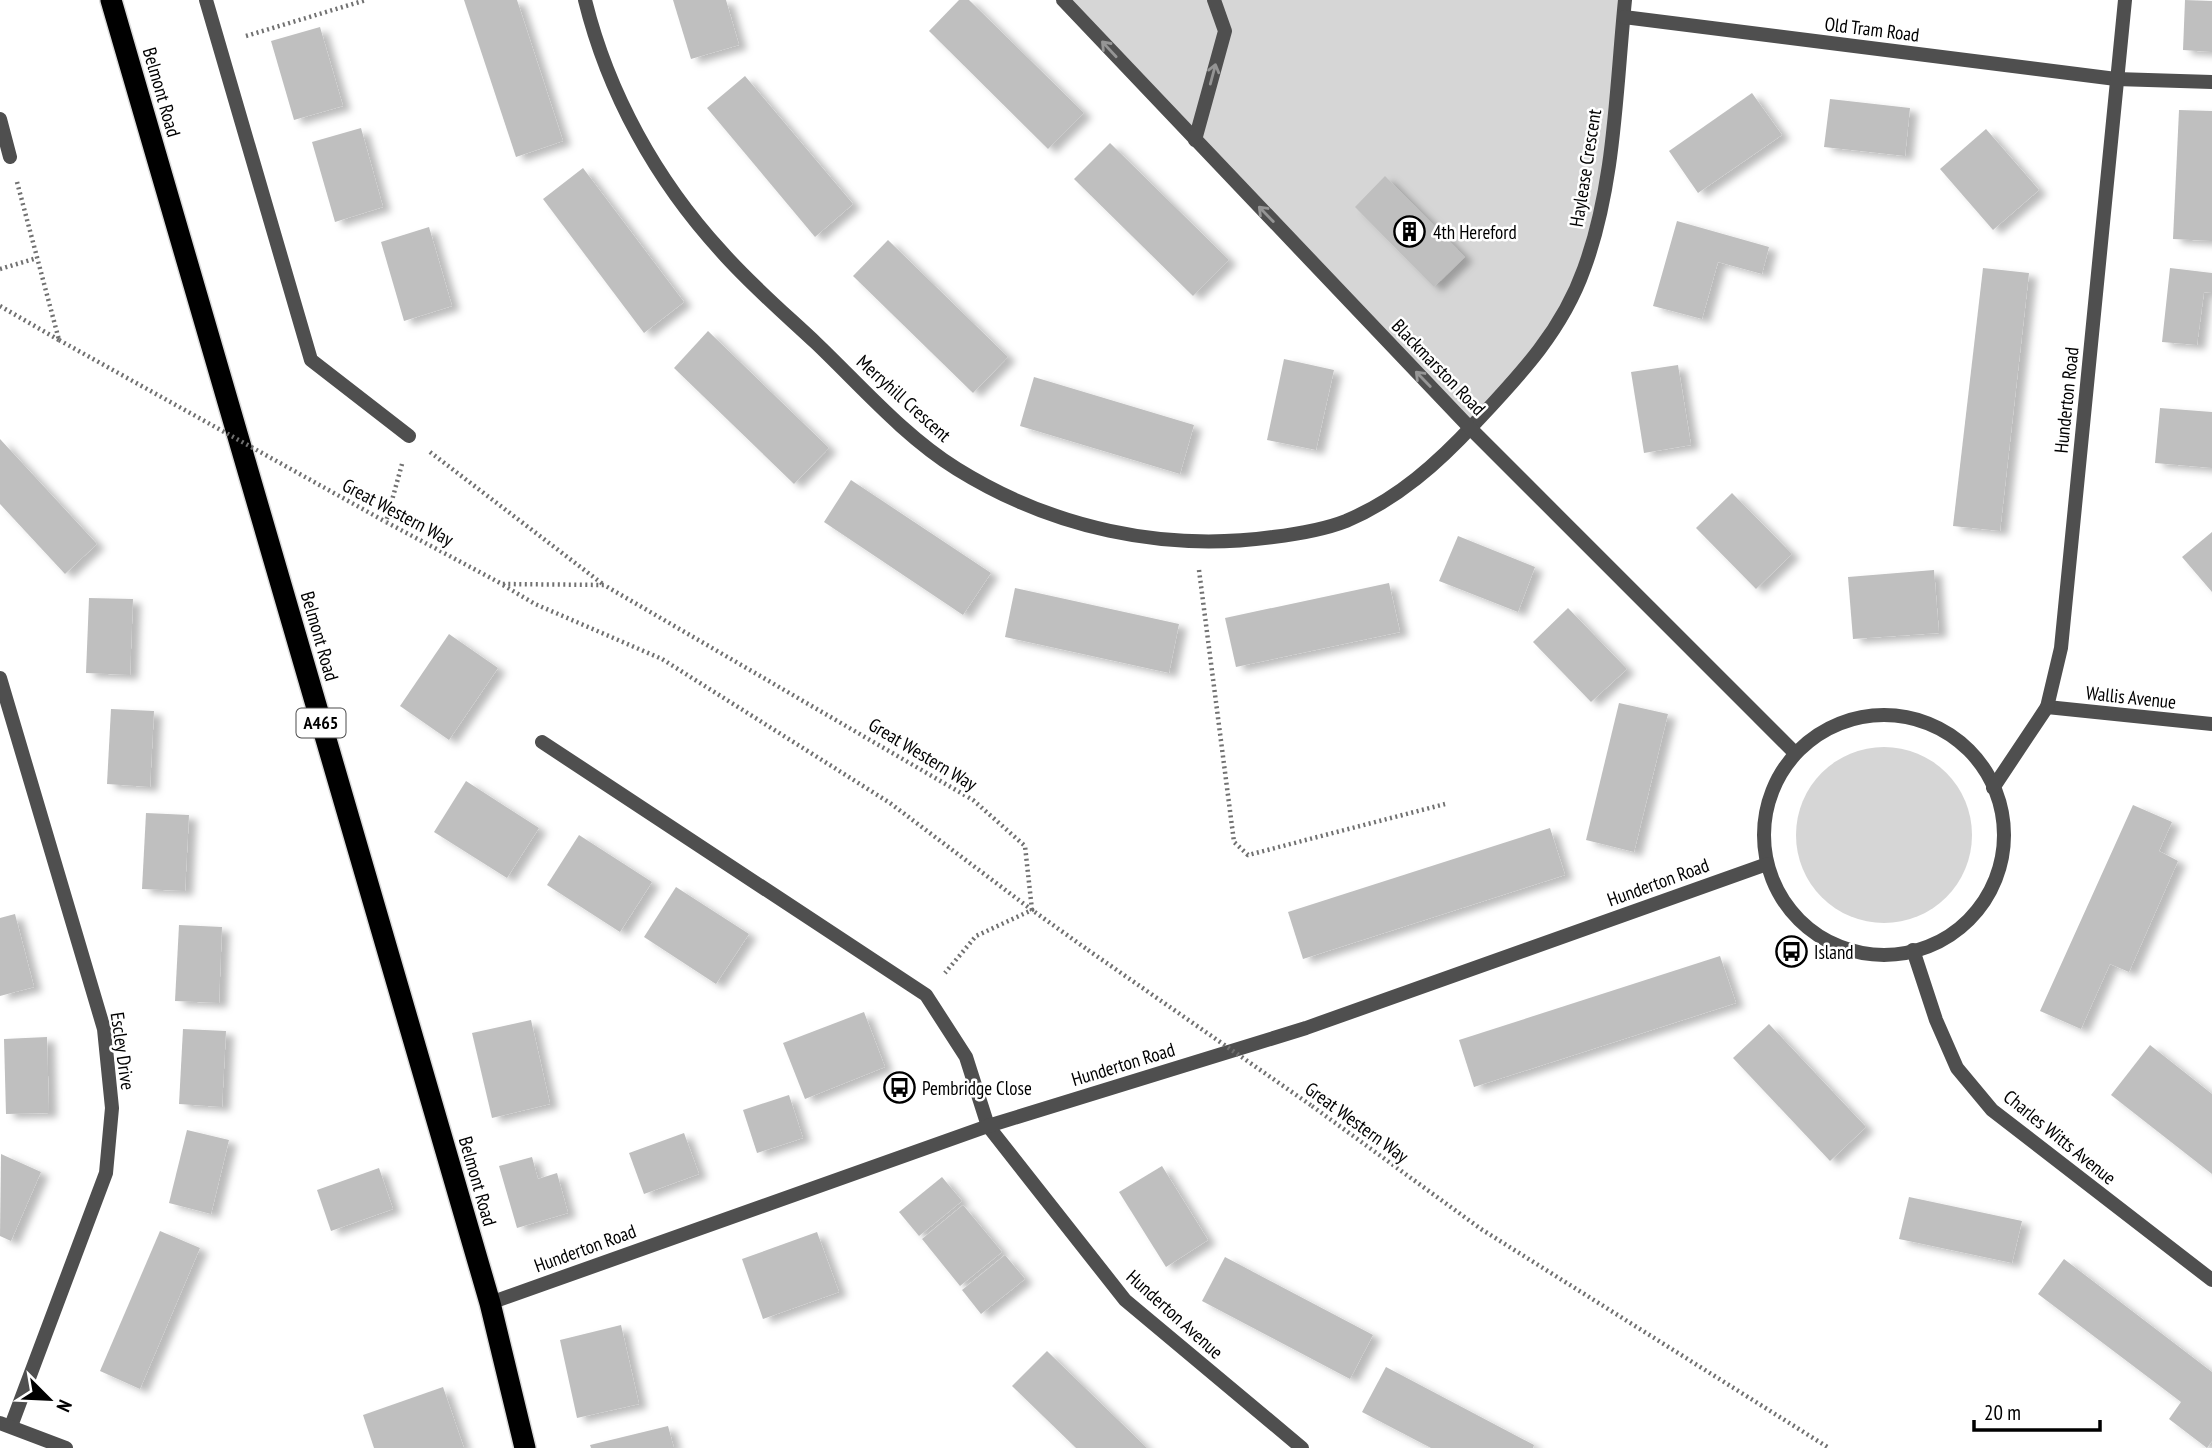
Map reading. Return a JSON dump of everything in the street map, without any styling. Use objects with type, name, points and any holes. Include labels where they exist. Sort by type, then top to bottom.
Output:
[{"type":"highway","name":"Belmont Road","points":[[111,0],[490,1303],[525,1448]]},
{"type":"street","points":[[206,0],[311,360],[410,436]]},
{"type":"street","name":"Merryhill Crescent","points":[[585,0],[613,89],[673,192],[721,252],[925,448],[991,488],[1037,510],[1101,531],[1145,538],[1195,541],[1253,540],[1306,533],[1343,522],[1388,500],[1427,472],[1470,428]]},
{"type":"street","name":"Blackmarston Road","points":[[1062,0],[1470,428],[1795,753]]},
{"type":"street","points":[[1195,140],[1224,31],[1214,0]]},
{"type":"street","name":"Haylease Crescent","points":[[1470,428],[1542,349],[1568,308],[1585,267],[1601,212],[1625,0]]},
{"type":"street","name":"Hunderton Road","points":[[1993,788],[2047,707],[2061,648],[2125,0]]},
{"type":"street","name":"Old Tram Road","points":[[1624,17],[2116,79],[2212,82]]},
{"type":"street","points":[[0,120],[10,157]]},
{"type":"street","name":"Escley Drive","points":[[0,678],[104,1029],[112,1108],[106,1173],[6,1424]]},
{"type":"street","name":"Wallis Avenue","points":[[2047,707],[2212,724]]},
{"type":"street","points":[[1867,715],[1909,716],[1949,733],[1981,763],[2000,800],[2005,843],[1994,884],[1970,920],[1936,944],[1895,956],[1851,952],[1812,932],[1784,902],[1767,864],[1764,824],[1774,786],[1795,753],[1828,728],[1867,715]]},
{"type":"street","points":[[542,742],[926,995],[966,1057],[988,1126]]},
{"type":"street","name":"Hunderton Road","points":[[490,1303],[988,1126],[1306,1028],[1767,864]]},
{"type":"street","name":"Charles Witts Avenue","points":[[1913,950],[1936,1020],[1957,1068],[1992,1110],[2212,1280]]},
{"type":"street","name":"Hunderton Avenue","points":[[988,1126],[1125,1300],[1302,1448]]},
{"type":"street","points":[[6,1424],[66,1448]]},
{"type":"path","points":[[217,45],[366,0]]},
{"type":"path","points":[[10,157],[59,340]]},
{"type":"path","points":[[0,269],[37,258]]},
{"type":"path","name":"Great Western Way","points":[[0,306],[502,584],[604,584],[973,800],[1025,846],[1032,910],[1312,1106],[1481,1229],[1829,1448]]},
{"type":"path","points":[[386,522],[410,436],[604,584]]},
{"type":"path","points":[[1195,541],[1234,842],[1248,855],[1444,804]]},
{"type":"path","points":[[502,584],[535,604],[662,659],[890,803],[1032,910],[976,936],[926,995]]},
{"type":"shaded area","points":[[1061,0],[1625,0],[1609,155],[1568,308],[1470,428]]},
{"type":"shaded area","points":[[1884,747],[1918,754],[1946,773],[1965,801],[1972,835],[1965,869],[1946,897],[1918,916],[1884,923],[1850,916],[1822,897],[1803,869],[1796,835],[1803,801],[1822,773],[1850,754]]},
{"type":"building","points":[[464,0],[517,0],[563,141],[516,157]]},
{"type":"building","points":[[673,0],[726,0],[739,45],[691,59]]},
{"type":"building","points":[[959,0],[969,0],[1084,113],[1048,149],[929,31]]},
{"type":"building","points":[[2185,0],[2212,1],[2212,52],[2183,50]]},
{"type":"building","points":[[320,27],[343,106],[294,120],[271,41]]},
{"type":"building","points":[[745,76],[853,204],[815,237],[707,108]]},
{"type":"building","points":[[1752,93],[1782,135],[1698,193],[1669,151]]},
{"type":"building","points":[[1830,99],[1910,108],[1905,156],[1824,147]]},
{"type":"building","points":[[2179,110],[2212,111],[2212,241],[2173,239]]},
{"type":"building","points":[[361,128],[383,207],[335,222],[312,142]]},
{"type":"building","points":[[1986,129],[2039,190],[1993,230],[1940,169]]},
{"type":"building","points":[[1110,143],[1229,260],[1193,296],[1074,179]]},
{"type":"building","points":[[583,168],[684,302],[644,333],[543,199]]},
{"type":"building","name":"4th Hereford","points":[[1385,176],[1465,257],[1434,287],[1355,207]]},
{"type":"building","points":[[1677,221],[1769,247],[1762,274],[1718,262],[1702,319],[1653,306]]},
{"type":"building","points":[[429,227],[452,306],[404,321],[381,242]]},
{"type":"building","points":[[888,240],[1008,357],[973,393],[853,276]]},
{"type":"building","points":[[1983,268],[2029,273],[2000,531],[1953,526]]},
{"type":"building","points":[[2170,268],[2212,273],[2212,293],[2204,292],[2197,345],[2162,342]]},
{"type":"building","points":[[708,331],[829,448],[794,484],[674,368]]},
{"type":"building","points":[[1284,359],[1334,370],[1316,450],[1267,440]]},
{"type":"building","points":[[1678,365],[1691,445],[1644,453],[1631,372]]},
{"type":"building","points":[[1034,377],[1194,425],[1180,474],[1020,426]]},
{"type":"building","points":[[2160,408],[2212,412],[2212,468],[2155,463]]},
{"type":"building","points":[[0,439],[97,544],[65,574],[0,504]]},
{"type":"building","points":[[851,480],[991,573],[963,615],[824,522]]},
{"type":"building","points":[[1732,493],[1792,554],[1756,589],[1696,528]]},
{"type":"building","points":[[2212,532],[2212,592],[2182,557]]},
{"type":"building","points":[[1458,536],[1535,567],[1518,612],[1439,581]]},
{"type":"building","points":[[1934,570],[1939,633],[1853,639],[1848,577]]},
{"type":"building","points":[[1389,583],[1400,632],[1236,667],[1225,618]]},
{"type":"building","points":[[1015,588],[1179,624],[1169,673],[1005,637]]},
{"type":"building","points":[[89,598],[133,599],[130,675],[86,673]]},
{"type":"building","points":[[1568,608],[1627,669],[1591,702],[1533,642]]},
{"type":"building","points":[[449,634],[498,668],[449,740],[400,706]]},
{"type":"building","points":[[1619,703],[1668,714],[1634,852],[1586,840]]},
{"type":"building","points":[[111,709],[154,711],[150,787],[107,784]]},
{"type":"building","points":[[466,781],[539,828],[507,878],[434,832]]},
{"type":"building","points":[[2133,805],[2172,822],[2159,851],[2178,861],[2129,972],[2110,964],[2081,1029],[2040,1011]]},
{"type":"building","points":[[146,813],[189,815],[185,891],[142,889]]},
{"type":"building","points":[[1550,828],[1565,875],[1303,959],[1288,912]]},
{"type":"building","points":[[579,835],[652,882],[620,932],[547,885]]},
{"type":"building","points":[[676,887],[749,934],[716,984],[644,937]]},
{"type":"building","points":[[15,914],[34,987],[0,996],[0,918]]},
{"type":"building","points":[[179,925],[222,927],[219,1003],[175,1001]]},
{"type":"building","points":[[1720,956],[1736,1003],[1474,1087],[1459,1040]]},
{"type":"building","points":[[864,1012],[885,1067],[805,1099],[783,1043]]},
{"type":"building","points":[[531,1020],[550,1104],[492,1118],[472,1033]]},
{"type":"building","points":[[1769,1024],[1866,1127],[1830,1161],[1733,1058]]},
{"type":"building","points":[[183,1029],[226,1031],[222,1107],[179,1104]]},
{"type":"building","points":[[47,1037],[49,1113],[6,1114],[4,1039]]},
{"type":"building","points":[[2150,1045],[2212,1094],[2212,1174],[2111,1095]]},
{"type":"building","points":[[789,1095],[803,1138],[757,1153],[743,1110]]},
{"type":"building","points":[[187,1130],[229,1140],[211,1214],[169,1203]]},
{"type":"building","points":[[684,1133],[699,1174],[644,1194],[629,1153]]},
{"type":"building","points":[[1,1154],[41,1172],[11,1241],[0,1236]]},
{"type":"building","points":[[532,1157],[538,1179],[557,1173],[568,1213],[517,1228],[499,1166]]},
{"type":"building","points":[[1162,1166],[1208,1240],[1166,1267],[1119,1192]]},
{"type":"building","points":[[379,1168],[393,1209],[331,1231],[317,1190]]},
{"type":"building","points":[[942,1177],[962,1201],[919,1236],[899,1212]]},
{"type":"building","points":[[1909,1197],[2022,1221],[2012,1263],[1899,1239]]},
{"type":"building","points":[[963,1205],[1002,1252],[960,1286],[922,1239]]},
{"type":"building","points":[[160,1231],[200,1248],[140,1389],[100,1371]]},
{"type":"building","points":[[817,1232],[839,1292],[763,1319],[742,1259]]},
{"type":"building","points":[[1005,1255],[1025,1279],[981,1314],[962,1290]]},
{"type":"building","points":[[1225,1257],[1373,1335],[1350,1379],[1202,1301]]},
{"type":"building","points":[[2064,1259],[2212,1372],[2212,1441],[2207,1448],[2169,1419],[2181,1402],[2038,1294]]},
{"type":"building","points":[[621,1325],[639,1404],[577,1418],[560,1340]]},
{"type":"building","points":[[1047,1351],[1147,1448],[1076,1448],[1012,1386]]},
{"type":"building","points":[[1386,1367],[1534,1445],[1533,1448],[1431,1448],[1362,1412]]},
{"type":"building","points":[[443,1387],[464,1448],[374,1448],[363,1415]]},
{"type":"building","points":[[668,1426],[674,1448],[591,1448],[590,1445]]},
{"type":"place","name":"4th Hereford","points":[[1410,232]]},
{"type":"place","name":"Island","points":[[1791,952]]},
{"type":"place","name":"Pembridge Close","points":[[899,1088]]}]
